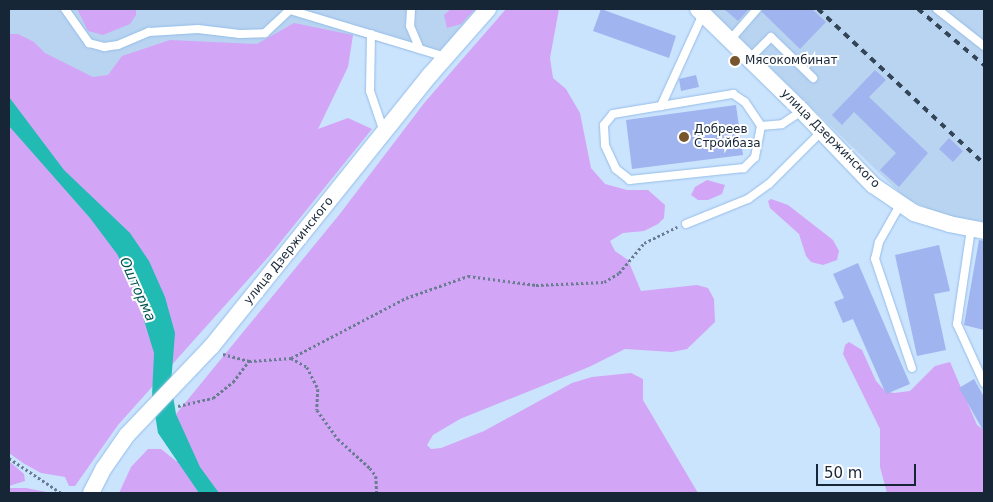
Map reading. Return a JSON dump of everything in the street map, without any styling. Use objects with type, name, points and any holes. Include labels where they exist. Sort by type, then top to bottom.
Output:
[{"type":"street","name":"улица Дзержинского","points":[[91,493],[104,468],[127,435],[184,377],[384,132],[488,9]]},
{"type":"street","name":"улица Дзержинского","points":[[700,11],[822,131],[873,185],[900,205],[931,219],[977,230]]},
{"type":"lane","points":[[65,9],[89,43],[104,46],[118,45],[149,32],[198,29],[240,34],[265,33],[290,10],[446,57]]},
{"type":"lane","points":[[411,9],[410,26],[420,49]]},
{"type":"lane","points":[[730,40],[757,9]]},
{"type":"lane","points":[[937,9],[984,46]]},
{"type":"lane","points":[[661,106],[700,11]]},
{"type":"lane","points":[[371,34],[370,91],[384,132]]},
{"type":"lane","points":[[749,59],[772,37],[813,78]]},
{"type":"lane","points":[[733,94],[745,102],[761,126],[755,157],[744,168],[630,180],[616,169],[609,153],[604,125],[613,114],[733,94]]},
{"type":"lane","points":[[761,126],[782,124],[802,111]]},
{"type":"lane","points":[[686,224],[748,199],[769,184],[822,131]]},
{"type":"lane","points":[[900,205],[879,242],[876,259],[912,368]]},
{"type":"lane","points":[[977,230],[957,324],[984,384]]},
{"type":"path","points":[[229,357],[249,361],[291,358],[406,298],[468,276],[536,285],[604,282],[619,273],[644,243],[686,224]]},
{"type":"path","points":[[291,358],[307,367],[318,389],[317,410],[338,439],[376,476],[377,493]]},
{"type":"path","points":[[178,406],[213,398],[233,382],[249,361]]},
{"type":"path","points":[[9,458],[60,493]]},
{"type":"shaded area","points":[[9,9],[476,9],[435,58],[353,35],[124,111],[9,87]]},
{"type":"shaded area","points":[[77,9],[136,9],[136,15],[130,24],[103,35],[88,31]]},
{"type":"shaded area","points":[[451,9],[475,9],[461,24],[447,28],[444,15]]},
{"type":"shaded area","points":[[506,9],[559,9],[550,58],[553,78],[566,89],[580,113],[591,168],[605,184],[627,190],[648,190],[665,205],[664,218],[658,224],[644,231],[623,233],[610,241],[615,251],[628,260],[641,291],[697,285],[708,288],[714,299],[715,322],[687,349],[672,352],[625,349],[589,367],[460,419],[433,435],[427,445],[431,449],[441,448],[484,431],[572,383],[592,377],[631,373],[643,379],[643,400],[698,493],[119,493],[131,467],[148,449],[161,449],[176,461],[184,462],[184,438],[176,414],[339,215],[425,102]]},
{"type":"shaded area","points":[[710,9],[984,9],[984,222],[948,218],[905,198]]},
{"type":"shaded area","points":[[294,23],[353,35],[348,67],[318,129],[348,118],[372,129],[270,255],[118,425],[75,486],[69,486],[65,477],[41,473],[23,463],[9,453],[9,34],[18,34],[34,42],[45,53],[93,77],[108,75],[122,56],[170,40],[257,44]]},
{"type":"shaded area","points":[[707,180],[725,185],[722,194],[708,200],[698,200],[691,195],[695,187]]},
{"type":"shaded area","points":[[771,199],[788,205],[833,240],[839,251],[837,260],[823,265],[811,262],[806,256],[799,234],[770,208],[768,201]]},
{"type":"shaded area","points":[[849,342],[862,350],[876,381],[885,391],[894,393],[910,391],[935,366],[950,362],[977,425],[984,430],[984,493],[887,493],[880,467],[880,429],[843,354],[845,345]]},
{"type":"shaded area","points":[[9,461],[24,474],[25,481],[9,486]]},
{"type":"shaded area","points":[[9,488],[26,488],[52,493],[9,493]]},
{"type":"water","name":"Ошторма","points":[[9,97],[64,170],[130,233],[149,261],[165,297],[175,333],[171,384],[176,414],[200,467],[219,493],[199,493],[158,433],[152,396],[154,353],[133,284],[117,254],[90,218],[9,126]]},
{"type":"building","points":[[601,9],[676,36],[669,58],[593,31]]},
{"type":"building","points":[[724,9],[749,9],[738,21]]},
{"type":"building","points":[[762,9],[812,9],[826,22],[800,49],[762,12]]},
{"type":"building","points":[[875,70],[886,80],[869,97],[928,153],[899,187],[880,170],[896,153],[854,112],[842,125],[832,115]]},
{"type":"building","points":[[696,75],[699,87],[681,91],[679,79]]},
{"type":"building","name":"Добреев Стройбаза","points":[[736,105],[743,155],[632,169],[626,120]]},
{"type":"building","points":[[949,138],[963,151],[953,162],[939,149]]},
{"type":"building","points":[[979,240],[984,241],[984,330],[964,325]]},
{"type":"building","points":[[939,245],[950,291],[934,294],[946,350],[917,356],[895,255]]},
{"type":"building","points":[[858,263],[910,384],[886,394],[853,319],[843,323],[834,302],[844,298],[833,274]]},
{"type":"building","points":[[974,379],[984,397],[984,432],[959,388]]},
{"type":"railway","points":[[818,9],[984,164]]},
{"type":"railway","points":[[918,9],[984,65]]},
{"type":"place","name":"Мясокомбинат","points":[[735,61]]},
{"type":"place","name":"Добреев Стройбаза","points":[[684,137]]}]
